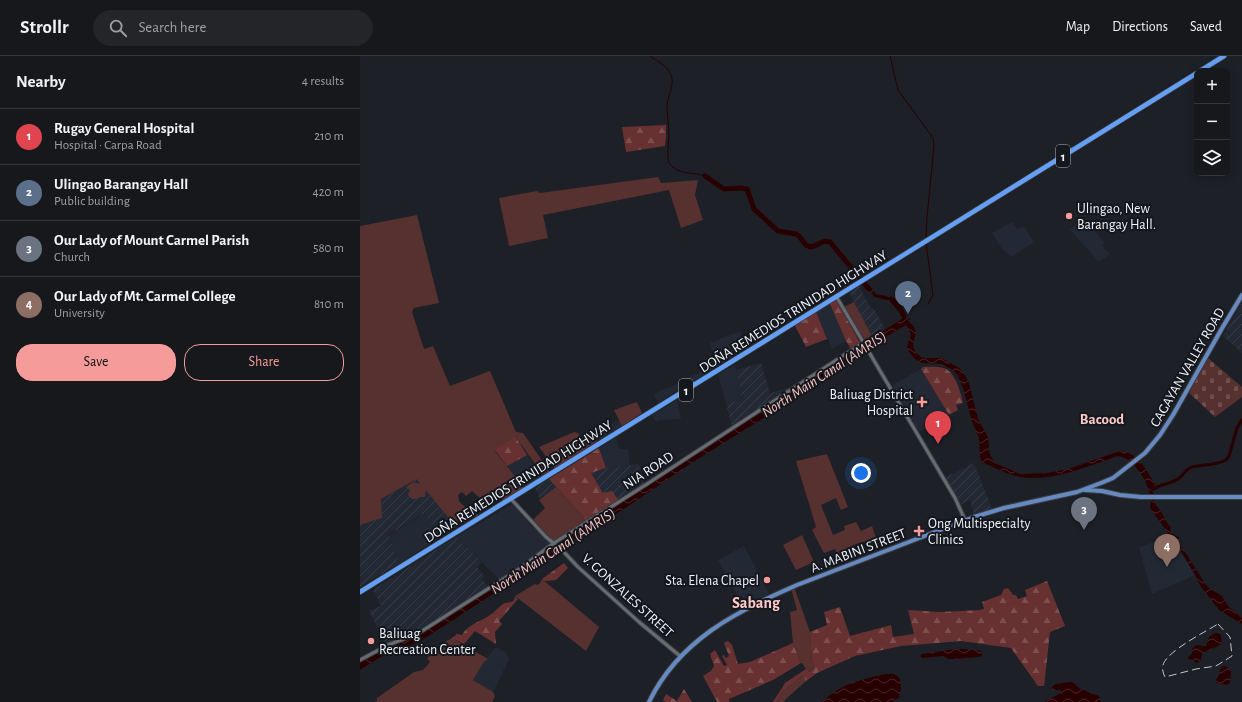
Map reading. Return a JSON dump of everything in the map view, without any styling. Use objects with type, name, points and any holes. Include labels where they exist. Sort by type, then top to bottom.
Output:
[{"type":"highway","name":"DOÑA REMEDIOS TRINIDAD HIGHWAY","points":[[1204,68],[1224,56]]},
{"type":"highway","name":"DOÑA REMEDIOS TRINIDAD HIGHWAY","points":[[360,592],[1194,74]]},
{"type":"main road","name":"CAGAYAN VALLEY ROAD","points":[[1130,465],[1145,453],[1160,435],[1242,295]]},
{"type":"main road","name":"A. MABINI STREET","points":[[649,702],[664,677],[680,656],[707,632],[768,597],[965,520],[1004,508],[1082,490],[1113,478],[1130,465]]},
{"type":"main road","points":[[1101,483],[1098,490],[1102,491]]},
{"type":"main road","points":[[1082,490],[1102,491],[1120,495],[1142,497],[1242,497]]},
{"type":"street","points":[[836,296],[955,498],[965,520]]},
{"type":"street","name":"NIA ROAD","points":[[360,660],[388,645],[422,631],[864,343]]},
{"type":"street","name":"V. GONZALES STREET","points":[[511,499],[546,537],[680,656]]},
{"type":"shaded area","points":[[1085,219],[1105,243],[1102,246],[1110,254],[1099,262],[1070,229]]},
{"type":"shaded area","points":[[1012,222],[1017,229],[1024,227],[1034,242],[1012,257],[1002,249],[992,233]]},
{"type":"shaded area","points":[[859,286],[871,309],[873,308],[885,328],[872,336],[849,292]]},
{"type":"shaded area","points":[[1242,303],[1242,353],[1223,336]]},
{"type":"shaded area","points":[[830,304],[846,341],[832,349],[816,312]]},
{"type":"shaded area","points":[[740,331],[745,349],[689,384],[687,378],[704,371],[702,367],[715,362],[710,343]]},
{"type":"shaded area","points":[[761,363],[770,393],[792,387],[732,427],[726,403],[742,400],[736,370]]},
{"type":"shaded area","points":[[735,365],[742,400],[726,403],[718,374]]},
{"type":"shaded area","name":"Baliuag District Hospital","points":[[921,369],[949,415],[919,432],[892,385]]},
{"type":"shaded area","points":[[683,381],[685,386],[658,403],[654,394]]},
{"type":"shaded area","points":[[677,400],[681,419],[660,420],[656,422],[652,415]]},
{"type":"shaded area","points":[[619,420],[622,426],[597,441],[592,433]]},
{"type":"shaded area","points":[[616,437],[619,449],[628,449],[630,465],[606,468],[599,448]]},
{"type":"shaded area","points":[[527,455],[544,476],[524,488],[507,466]]},
{"type":"shaded area","points":[[974,463],[992,509],[974,515],[970,500],[960,505],[946,477]]},
{"type":"shaded area","points":[[639,464],[644,486],[619,501],[603,493],[591,473],[606,468]]},
{"type":"shaded area","points":[[417,479],[456,527],[439,538],[424,513],[388,535],[400,563],[360,587],[360,525],[382,518],[381,499]]},
{"type":"shaded area","points":[[549,479],[556,487],[540,499],[535,488]]},
{"type":"shaded area","points":[[512,504],[531,526],[552,544],[500,580],[456,537]]},
{"type":"shaded area","points":[[424,513],[439,538],[400,563],[388,536]]},
{"type":"shaded area","points":[[1171,536],[1195,575],[1152,594],[1139,547]]},
{"type":"shaded area","points":[[456,537],[482,562],[477,567],[485,576],[482,579],[488,586],[417,632],[386,644],[369,611],[381,606],[373,590]]},
{"type":"shaded area","points":[[744,546],[769,594],[744,608],[718,560]]},
{"type":"shaded area","points":[[496,647],[505,652],[509,659],[493,692],[473,680],[484,662]]},
{"type":"green space","points":[[666,125],[665,146],[626,152],[622,127]]},
{"type":"green space","points":[[658,177],[661,183],[698,180],[695,195],[703,220],[681,228],[669,190],[543,215],[548,238],[509,246],[499,198],[537,191],[540,193]]},
{"type":"green space","points":[[417,215],[439,303],[414,308],[412,312],[424,349],[433,346],[450,386],[490,371],[516,432],[523,433],[550,472],[544,476],[515,436],[495,451],[524,488],[503,501],[497,490],[481,499],[472,491],[466,496],[462,492],[458,495],[459,501],[470,512],[473,511],[478,515],[456,527],[424,488],[426,491],[425,497],[412,499],[408,495],[410,490],[406,487],[413,482],[420,484],[417,479],[381,499],[382,518],[360,525],[360,226]]},
{"type":"green space","points":[[836,300],[859,341],[861,342],[851,349],[830,304]]},
{"type":"green space","points":[[854,302],[872,336],[865,340],[844,307]]},
{"type":"green space","points":[[816,312],[827,339],[806,347],[795,326]]},
{"type":"green space","points":[[1208,358],[1242,387],[1242,397],[1215,417],[1189,393]]},
{"type":"green space","points":[[923,367],[943,368],[949,371],[955,379],[963,403],[956,405],[958,410],[949,415],[921,369]]},
{"type":"green space","points":[[637,402],[642,413],[622,426],[614,410]]},
{"type":"green space","points":[[574,432],[578,433],[583,443],[592,439],[595,441],[596,439],[597,441],[555,469],[539,447]]},
{"type":"green space","points":[[515,436],[527,455],[507,466],[495,450]]},
{"type":"green space","points":[[599,448],[606,468],[591,473],[603,493],[612,491],[619,501],[587,521],[549,479]]},
{"type":"green space","points":[[827,454],[848,507],[841,510],[836,498],[821,505],[833,535],[845,530],[844,526],[856,522],[861,531],[872,526],[876,538],[853,545],[854,549],[838,555],[835,549],[824,553],[812,530],[816,527],[796,461]]},
{"type":"green space","points":[[556,487],[587,521],[555,542],[532,521],[545,508],[539,500]]},
{"type":"green space","points":[[802,535],[814,562],[796,570],[783,545]]},
{"type":"green space","points":[[564,563],[568,568],[556,580],[545,581],[542,579]]},
{"type":"green space","points":[[542,579],[599,627],[586,651],[515,596],[535,584],[537,585]]},
{"type":"green space","points":[[1047,581],[1065,626],[1050,632],[1044,686],[1038,686],[1011,648],[961,641],[901,646],[855,656],[817,673],[806,681],[802,676],[782,692],[776,702],[773,702],[785,683],[806,669],[809,672],[814,668],[812,661],[810,632],[827,625],[824,612],[840,607],[850,636],[891,625],[893,637],[914,634],[908,610],[941,612],[984,609],[982,602],[1001,595],[1004,589],[1008,588],[1013,595],[1016,595],[1018,599],[1027,596],[1025,590]]},
{"type":"green space","points":[[794,587],[810,632],[812,661],[814,668],[808,672],[801,663],[793,643],[790,612],[797,610],[791,589]]},
{"type":"green space","points":[[515,596],[518,599],[499,621],[502,624],[495,632],[496,644],[475,631],[464,644],[452,638],[457,634],[462,635],[468,628],[490,615],[503,604],[513,601]]},
{"type":"green space","points":[[452,638],[488,659],[484,662],[473,680],[493,692],[495,696],[492,702],[374,702],[377,701],[377,698],[414,672],[423,670],[430,662],[427,658],[441,646],[441,644]]},
{"type":"green space","points":[[728,641],[732,645],[738,664],[750,662],[793,643],[801,663],[773,680],[729,699],[729,702],[717,702],[703,676],[711,671],[714,666],[710,654],[715,650],[724,666],[727,665],[722,656],[724,655],[726,658],[729,656],[724,643]]},
{"type":"green space","points":[[802,676],[806,681],[784,702],[776,702],[782,692]]},
{"type":"green space","points":[[684,689],[692,702],[666,702],[663,700],[666,694],[677,701]]},
{"type":"water","name":"North Main Canal (AMRIS)","points":[[867,283],[876,294],[886,296],[893,300],[914,327],[916,332],[913,346],[915,352],[921,357],[925,358],[941,358],[959,368],[963,372],[969,383],[978,419],[988,437],[990,455],[995,463],[1020,474],[1047,473],[1068,469],[1120,451],[1127,452],[1137,459],[1145,468],[1155,484],[1153,500],[1171,527],[1170,530],[1173,535],[1179,537],[1180,546],[1209,588],[1222,596],[1228,606],[1242,618],[1242,624],[1219,610],[1200,585],[1179,548],[1150,508],[1150,493],[1143,476],[1125,458],[1118,456],[1075,471],[1042,478],[1025,478],[1006,473],[982,462],[980,457],[979,438],[972,422],[964,391],[958,376],[954,371],[942,364],[922,363],[915,359],[907,347],[911,334],[906,325],[865,349],[813,385],[793,396],[767,416],[693,462],[624,509],[575,538],[571,543],[430,635],[417,643],[382,656],[360,670],[360,662],[394,643],[415,637],[454,613],[560,541],[903,318],[890,301],[875,297],[864,285]]},
{"type":"water","points":[[1215,633],[1219,633],[1222,643],[1203,653],[1201,661],[1196,663],[1193,660],[1188,659],[1188,657],[1192,654],[1192,649],[1195,646],[1206,646],[1209,637]]},
{"type":"water","points":[[955,649],[981,651],[982,656],[948,659],[943,656],[922,658],[920,656],[922,654]]},
{"type":"water","points":[[1224,666],[1231,671],[1230,683],[1227,685],[1216,683],[1215,681],[1219,675],[1220,669]]},
{"type":"water","points":[[886,674],[896,675],[901,682],[899,698],[891,702],[822,702],[843,687],[865,679]]},
{"type":"water","points":[[1071,682],[1079,688],[1099,696],[1101,702],[1044,702],[1061,693],[1061,690],[1051,690],[1054,685]]},
{"type":"waterway","points":[[650,56],[669,71],[672,80],[667,102],[669,135],[668,159],[670,164],[676,170],[705,176]]},
{"type":"waterway","points":[[890,56],[898,90],[933,138],[934,146],[926,239]]},
{"type":"waterway","points":[[705,176],[724,189],[747,189],[754,209],[778,231],[796,234],[806,245],[810,247],[825,241],[830,242],[869,289]]},
{"type":"waterway","points":[[926,242],[933,295],[928,304]]},
{"type":"waterway","points":[[891,299],[899,307],[904,316]]},
{"type":"waterway","name":"North Main Canal (AMRIS)","points":[[1152,490],[1158,486],[1178,479],[1190,468],[1226,460],[1229,456],[1237,428],[1242,420]]},
{"type":"railway","points":[[1218,624],[1230,637],[1232,656],[1216,666],[1196,669],[1165,677],[1163,665],[1171,654],[1187,642],[1218,624]]},
{"type":"place","name":"Ulingao, New Barangay Hall.","points":[[1069,216]]},
{"type":"place","name":"Ulingao Barangay Hall","points":[[908,314]]},
{"type":"place","name":"Baliuag District Hospital","points":[[922,402]]},
{"type":"place","name":"Rugay General Hospital","points":[[938,444]]},
{"type":"place","name":"Our Lady of Mount Carmel Parish","points":[[1084,530]]},
{"type":"place","name":"Ong Multispecialty Clinics","points":[[919,531]]},
{"type":"place","name":"Our Lady of Mt. Carmel College","points":[[1167,567]]},
{"type":"place","name":"Sta. Elena Chapel","points":[[767,580]]},
{"type":"place","name":"Baliuag Recreation Center","points":[[371,641]]},
{"type":"district","name":"Bacood","points":[[1102,419]]},
{"type":"district","name":"Sabang","points":[[756,602]]}]
